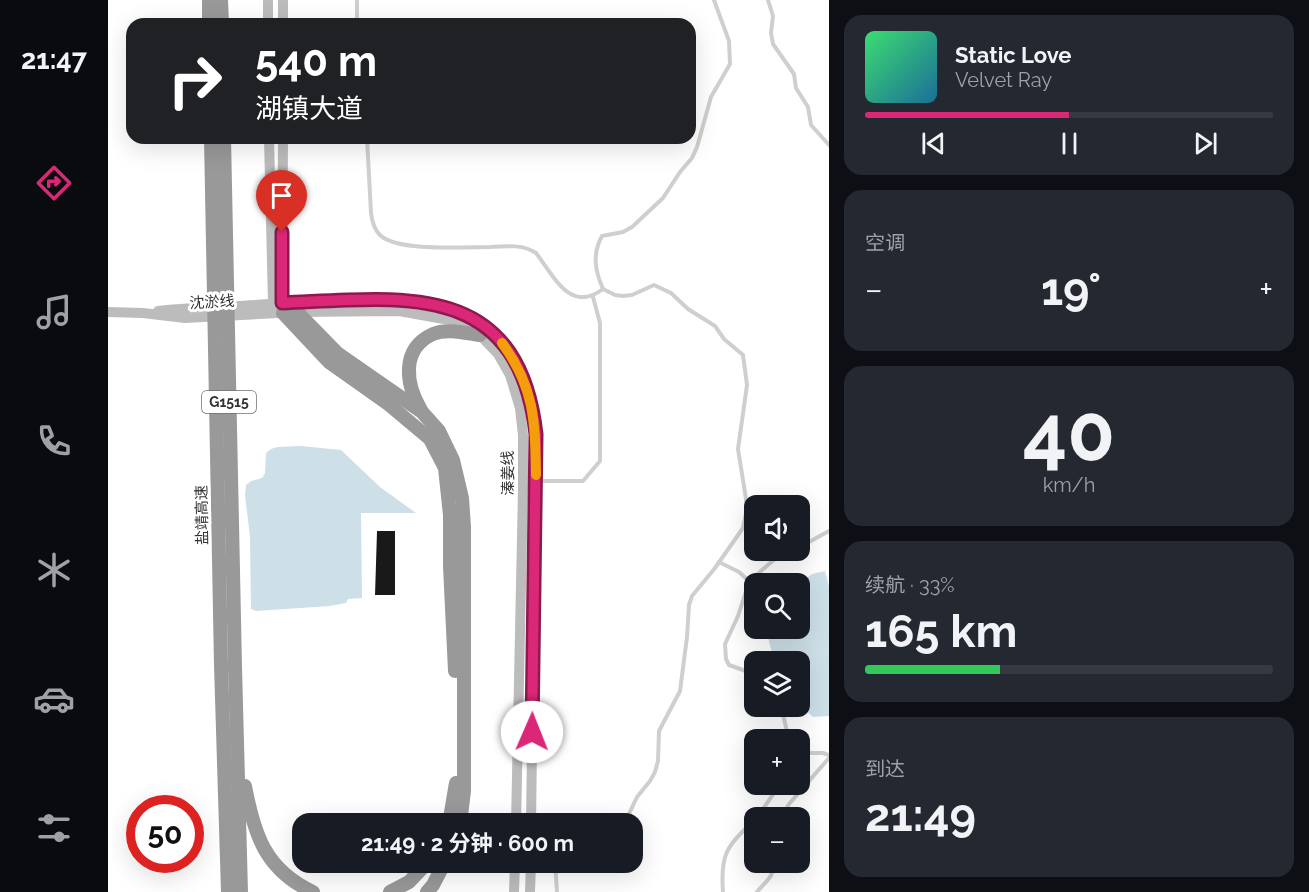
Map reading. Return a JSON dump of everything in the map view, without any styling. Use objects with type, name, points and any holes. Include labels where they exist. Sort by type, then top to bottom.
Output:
[{"type":"highway","points":[[209,0],[209,18]]},
{"type":"highway","points":[[221,0],[222,18]]},
{"type":"highway","name":"盐靖高速","points":[[212,144],[228,666],[237,719],[241,892]]},
{"type":"highway","name":"盐靖高速","points":[[224,144],[228,666],[227,888]]},
{"type":"highway","points":[[284,308],[337,354],[422,412]]},
{"type":"highway","points":[[284,308],[329,362],[387,403],[429,439],[445,468],[450,515],[457,765],[456,789],[451,813]]},
{"type":"highway","points":[[461,813],[464,791],[464,527],[462,498],[453,460],[439,432],[412,396],[407,377],[411,355],[420,343],[434,334],[454,331],[480,335]]},
{"type":"highway","points":[[237,719],[245,787],[253,824],[260,842],[268,857],[283,874],[313,892]]},
{"type":"highway","points":[[390,892],[408,882],[417,873]]},
{"type":"highway","points":[[409,892],[430,873]]},
{"type":"highway","points":[[418,892],[433,873]]},
{"type":"highway","points":[[427,892],[436,873]]},
{"type":"main road","points":[[268,0],[268,18]]},
{"type":"main road","points":[[283,18],[284,0]]},
{"type":"main road","points":[[270,144],[284,308]]},
{"type":"main road","points":[[283,144],[284,308]]},
{"type":"main road","name":"溱姜线","points":[[284,308],[398,300],[428,302],[457,310],[483,325],[500,339],[525,383],[534,416],[536,481],[531,813]]},
{"type":"main road","name":"沈淤线","points":[[108,312],[185,318],[284,308]]},
{"type":"main road","name":"溱姜线","points":[[284,308],[399,311],[454,321],[480,335],[498,354],[510,375],[520,408],[524,489],[516,813]]},
{"type":"main road","points":[[514,892],[515,873]]},
{"type":"main road","points":[[530,892],[531,873]]},
{"type":"lane","points":[[357,0],[357,18]]},
{"type":"lane","points":[[629,813],[637,797],[655,772],[658,761],[659,731],[680,691],[689,605],[692,596],[743,528],[746,499],[738,449],[747,385],[743,355],[724,339],[715,326],[688,309],[671,293],[659,286],[650,285],[632,295],[615,295],[603,289],[595,266],[598,243],[602,236],[623,232],[632,227],[663,198],[692,158],[697,147],[711,97],[730,64],[729,41],[714,0]]},
{"type":"lane","points":[[768,0],[773,15],[771,33],[773,44],[794,74],[796,88],[808,107],[812,125],[829,145]]},
{"type":"lane","points":[[367,144],[373,225],[385,239],[395,244],[411,246],[502,246],[530,249],[536,253],[568,293],[574,296],[592,297],[603,289]]},
{"type":"lane","points":[[536,481],[583,481],[600,461],[600,323],[592,297]]},
{"type":"lane","points":[[810,541],[829,531]]},
{"type":"lane","points":[[760,573],[773,561]]},
{"type":"lane","points":[[719,562],[744,577]]},
{"type":"lane","points":[[744,595],[724,651],[729,665],[744,670]]},
{"type":"lane","points":[[787,807],[829,757],[823,753],[810,753]]},
{"type":"lane","points":[[723,892],[722,866],[725,855],[731,844],[744,831]]},
{"type":"lane","points":[[554,873],[556,892]]},
{"type":"lane","points":[[757,892],[770,879],[773,873]]},
{"type":"shaded area","points":[[301,446],[341,450],[380,487],[416,513],[361,513],[362,598],[348,599],[346,603],[330,606],[256,611],[251,609],[250,537],[246,485],[262,478],[265,473],[266,453],[271,449]]},
{"type":"shaded area","points":[[825,571],[829,586],[829,716],[813,717],[810,714],[810,651],[772,651],[768,639],[810,639],[810,576]]},
{"type":"building","points":[[377,531],[395,531],[395,595],[375,595]]},
{"type":"slow traffic","points":[[502,343],[511,355],[525,383],[533,407],[536,434],[536,475]]},
{"type":"route","points":[[282,232],[282,303],[398,300],[428,302],[457,310],[483,325],[500,339],[525,383],[533,407],[536,434],[532,732]]}]
